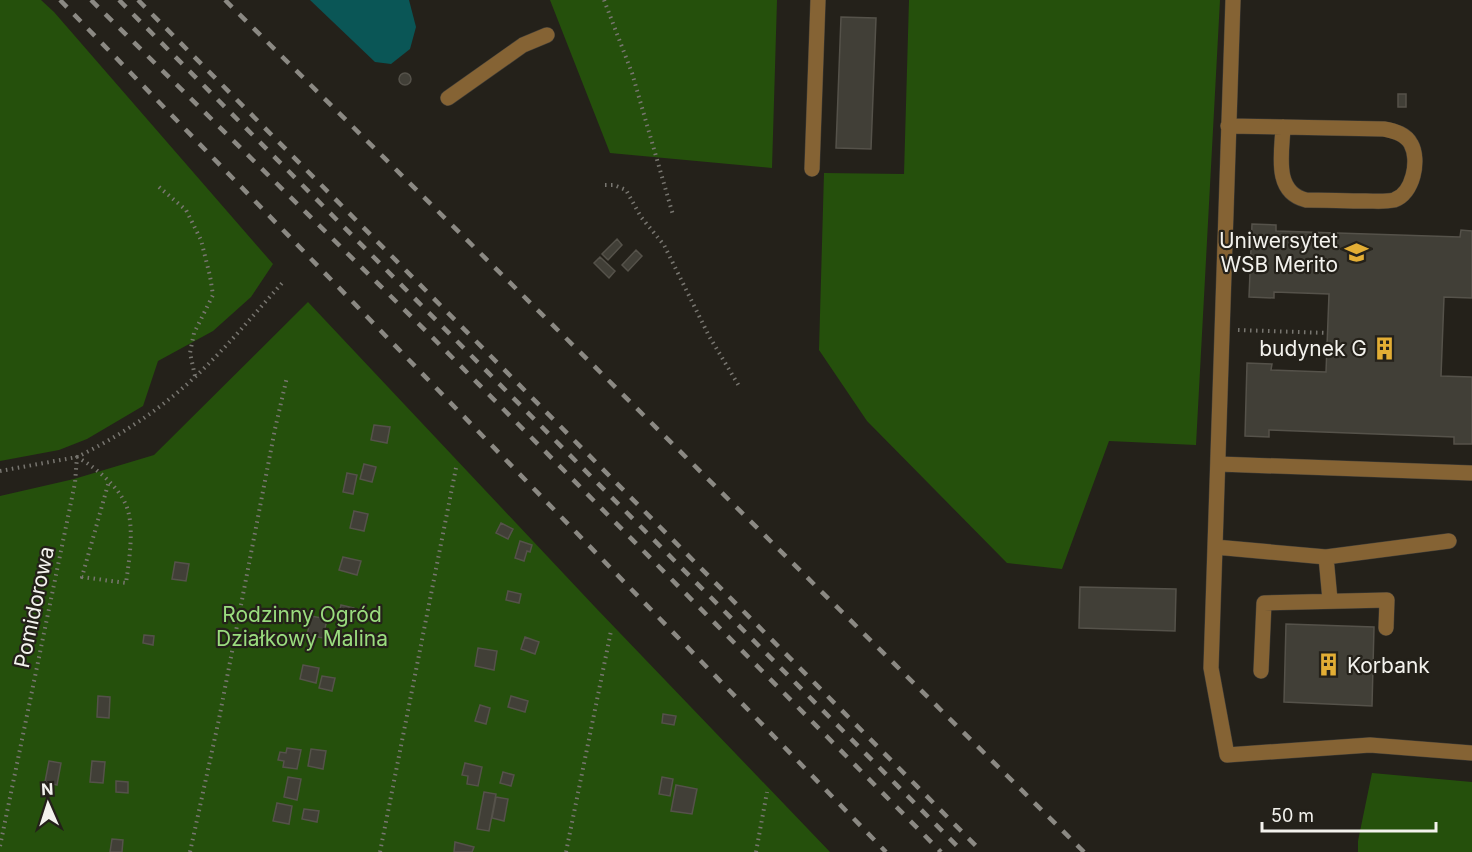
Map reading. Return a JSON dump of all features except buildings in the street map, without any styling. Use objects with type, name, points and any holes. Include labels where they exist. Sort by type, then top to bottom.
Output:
[{"type":"lane","points":[[812,169],[818,0]]},
{"type":"lane","points":[[1233,0],[1211,668],[1227,755],[1370,745],[1472,753]]},
{"type":"lane","points":[[448,98],[523,45],[547,35]]},
{"type":"lane","points":[[1228,126],[1283,127],[1384,129],[1394,130],[1411,145],[1413,170],[1410,186],[1400,197],[1387,201],[1306,200],[1297,197],[1286,187],[1282,179],[1283,127]]},
{"type":"lane","points":[[1219,464],[1472,473]]},
{"type":"lane","points":[[1215,546],[1326,557],[1449,541]]},
{"type":"lane","points":[[1326,557],[1330,600]]},
{"type":"lane","points":[[1261,671],[1264,603],[1387,600],[1386,628]]},
{"type":"path","points":[[604,0],[642,103],[673,215]]},
{"type":"path","points":[[605,185],[614,185],[626,190],[641,217],[664,245],[705,328],[739,386]]},
{"type":"path","points":[[159,187],[186,210],[201,240],[210,276],[213,295],[194,333],[190,353],[195,377]]},
{"type":"path","points":[[0,471],[77,457],[144,418],[195,377],[284,281]]},
{"type":"path","points":[[1223,330],[1328,333]]},
{"type":"path","points":[[190,852],[219,719],[287,377]]},
{"type":"path","points":[[77,457],[109,481],[126,505],[131,539],[126,584],[82,577],[109,481]]},
{"type":"path","name":"Pomidorowa","points":[[0,846],[75,483],[77,457]]},
{"type":"path","points":[[380,852],[456,468]]},
{"type":"path","points":[[566,852],[611,631]]},
{"type":"path","points":[[756,852],[767,792]]},
{"type":"green space","points":[[0,0],[41,0],[54,12],[273,264],[251,297],[213,331],[158,361],[143,406],[87,439],[59,450],[0,461]]},
{"type":"green space","points":[[550,0],[777,0],[772,168],[610,153]]},
{"type":"green space","points":[[909,0],[1220,0],[1196,445],[1109,441],[1062,569],[1007,563],[867,421],[819,350],[824,173],[904,174]]},
{"type":"green space","name":"Rodzinny Ogród Działkowy Malina","points":[[308,302],[830,852],[0,852],[0,496],[74,479],[154,455]]},
{"type":"green space","points":[[1372,773],[1472,782],[1472,852],[1358,852],[1358,841]]},
{"type":"water","points":[[310,0],[409,0],[416,27],[410,49],[391,64],[375,62]]},
{"type":"railway","points":[[60,0],[886,852]]},
{"type":"railway","points":[[91,0],[432,337],[941,852]]},
{"type":"railway","points":[[119,0],[963,852]]},
{"type":"railway","points":[[138,0],[982,852]]},
{"type":"railway","points":[[225,0],[1084,852]]},
{"type":"place","name":"Uniwersytet WSB Merito","points":[[1356,252]]},
{"type":"place","name":"budynek G","points":[[1385,348]]},
{"type":"place","name":"Korbank","points":[[1329,665]]}]
